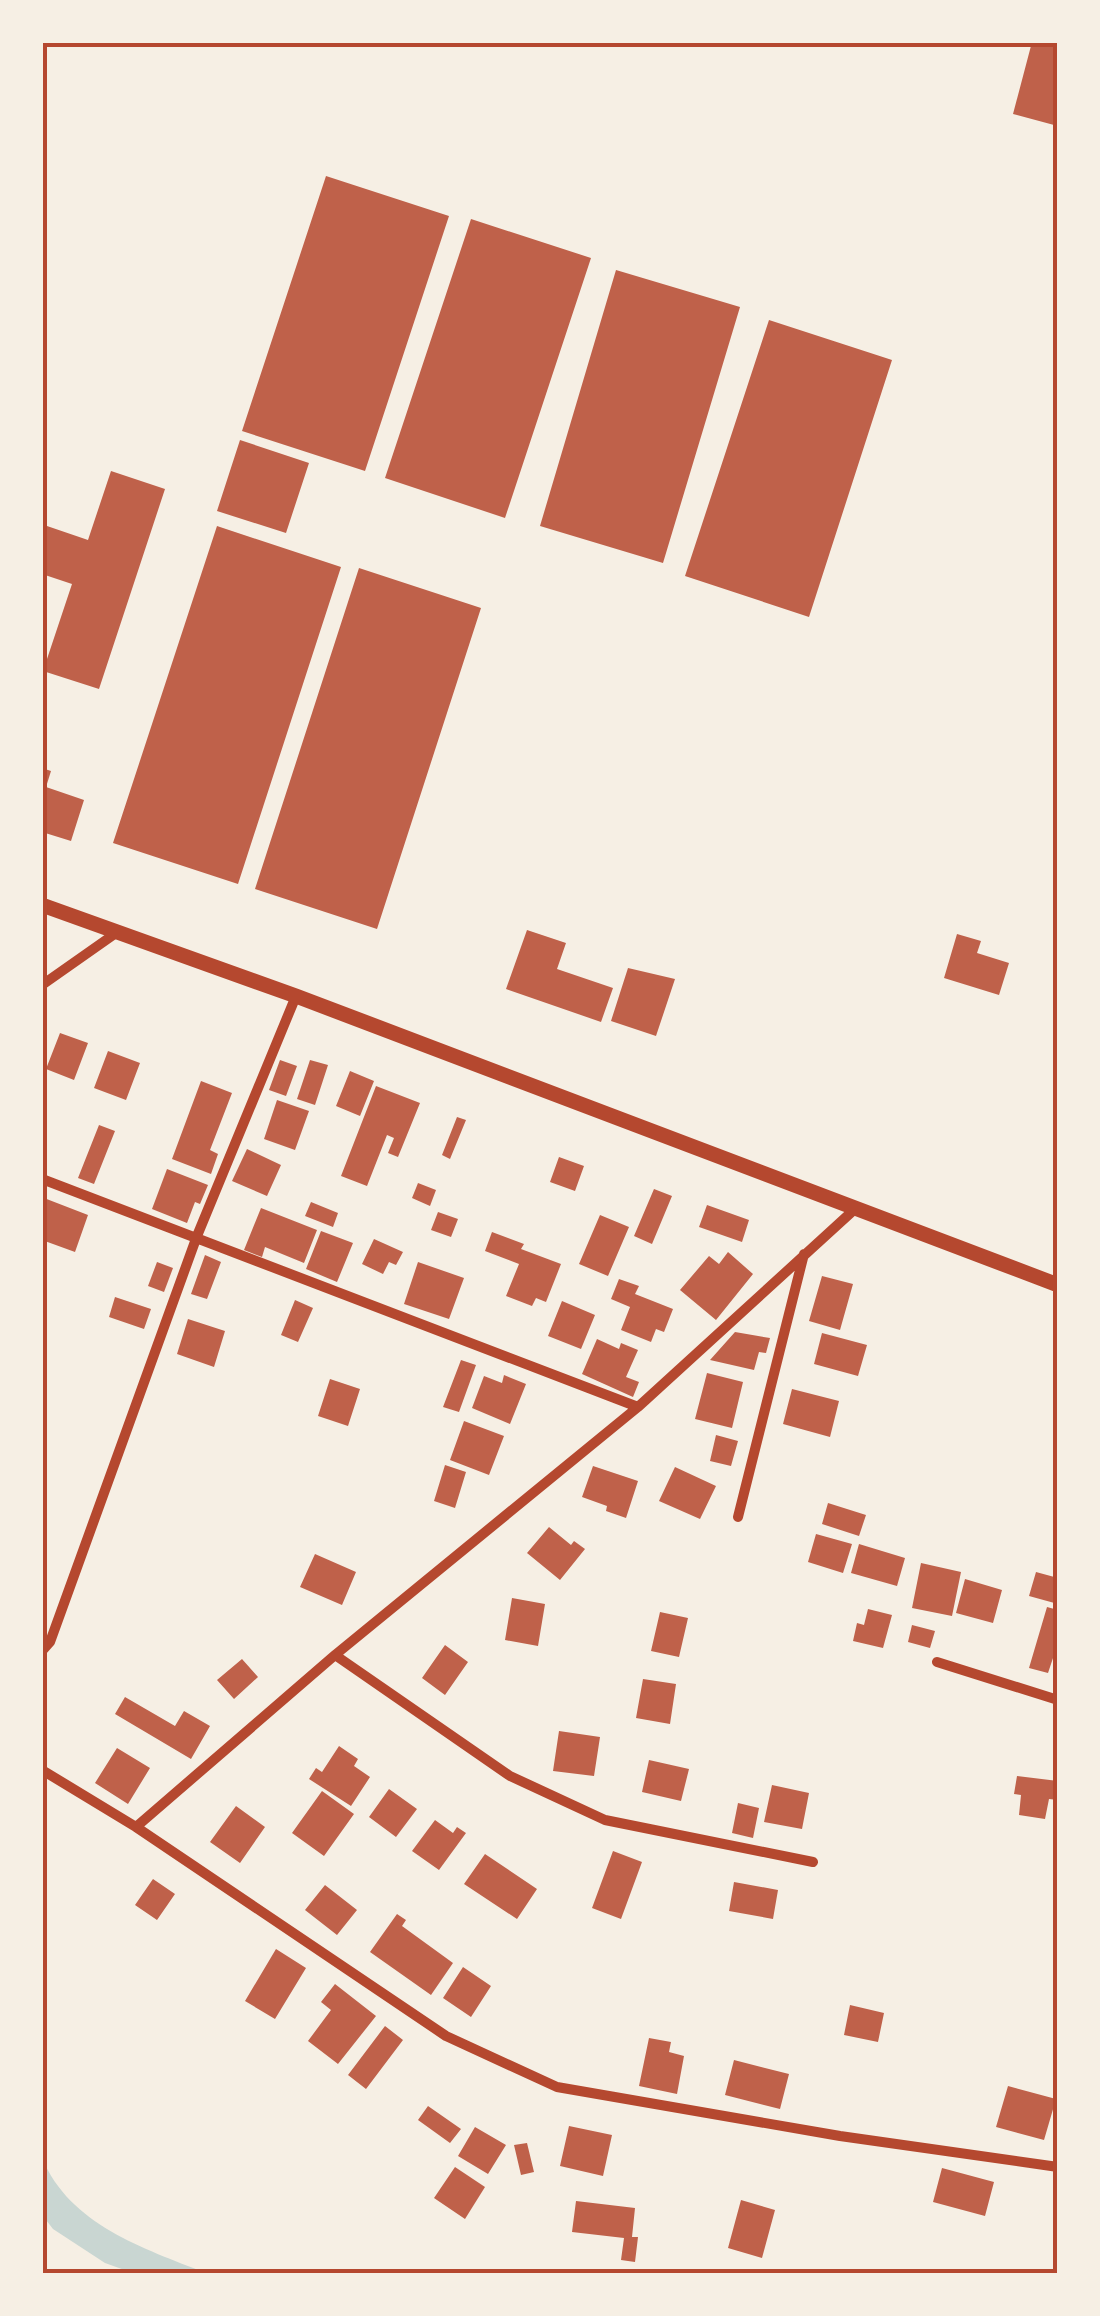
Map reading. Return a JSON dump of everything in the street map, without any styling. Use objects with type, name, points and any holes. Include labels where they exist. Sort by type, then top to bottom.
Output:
[{"type":"street","points":[[42,904],[116,934],[296,996],[1058,1285]]},
{"type":"street","points":[[42,986],[116,934]]},
{"type":"street","points":[[42,1651],[50,1642],[198,1236],[296,996]]},
{"type":"street","points":[[42,1179],[638,1407]]},
{"type":"street","points":[[136,1826],[335,1655],[638,1407],[856,1208]]},
{"type":"street","points":[[738,1517],[804,1252]]},
{"type":"street","points":[[335,1655],[510,1776],[606,1820],[813,1862]]},
{"type":"street","points":[[937,1662],[1058,1700]]},
{"type":"street","points":[[42,1770],[136,1826],[446,2036],[558,2087],[840,2136],[1058,2166]]},
{"type":"lane","points":[[42,2266],[46,2274]]},
{"type":"shaded area","points":[[42,2158],[71,2201],[90,2217],[134,2243],[206,2273],[133,2273],[105,2263],[53,2229],[43,2216]]},
{"type":"building","points":[[1032,42],[1058,42],[1058,111],[1054,125],[1013,114]]},
{"type":"building","points":[[326,176],[449,216],[365,471],[242,431]]},
{"type":"building","points":[[471,219],[591,258],[505,518],[385,478]]},
{"type":"building","points":[[616,270],[740,307],[663,563],[540,526]]},
{"type":"building","points":[[769,320],[892,360],[809,617],[685,576]]},
{"type":"building","points":[[240,440],[309,463],[286,533],[217,511]]},
{"type":"building","points":[[111,471],[165,489],[99,689],[43,671],[72,584],[42,574],[42,541],[47,526],[88,540]]},
{"type":"building","points":[[217,526],[341,567],[238,884],[113,843]]},
{"type":"building","points":[[359,568],[481,608],[377,929],[255,889]]},
{"type":"building","points":[[42,768],[51,771],[46,787],[84,800],[71,841],[42,832]]},
{"type":"building","points":[[527,930],[566,943],[557,969],[613,988],[601,1022],[506,989]]},
{"type":"building","points":[[957,934],[981,941],[977,953],[1009,963],[999,995],[944,978]]},
{"type":"building","points":[[628,968],[675,979],[656,1036],[611,1021]]},
{"type":"building","points":[[60,1033],[88,1043],[74,1080],[46,1069]]},
{"type":"building","points":[[108,1051],[140,1063],[126,1100],[94,1088]]},
{"type":"building","points":[[280,1060],[297,1066],[286,1096],[269,1090]]},
{"type":"building","points":[[310,1060],[328,1065],[315,1105],[297,1099]]},
{"type":"building","points":[[350,1071],[374,1081],[360,1116],[336,1106]]},
{"type":"building","points":[[201,1081],[232,1093],[210,1150],[218,1154],[211,1174],[172,1159]]},
{"type":"building","points":[[376,1086],[420,1103],[398,1157],[388,1153],[394,1138],[387,1135],[367,1186],[341,1176]]},
{"type":"building","points":[[277,1100],[309,1111],[295,1150],[264,1139]]},
{"type":"building","points":[[457,1117],[466,1120],[450,1159],[442,1155]]},
{"type":"building","points":[[99,1125],[115,1131],[94,1184],[78,1178]]},
{"type":"building","points":[[247,1149],[281,1165],[267,1196],[232,1181]]},
{"type":"building","points":[[559,1157],[584,1166],[575,1191],[550,1182]]},
{"type":"building","points":[[167,1169],[208,1185],[200,1204],[195,1202],[187,1223],[152,1209]]},
{"type":"building","points":[[418,1183],[436,1190],[430,1206],[412,1198]]},
{"type":"building","points":[[654,1189],[672,1196],[652,1244],[634,1236]]},
{"type":"building","points":[[44,1198],[88,1215],[75,1252],[42,1240]]},
{"type":"building","points":[[311,1202],[338,1213],[333,1227],[305,1216]]},
{"type":"building","points":[[707,1205],[749,1220],[742,1242],[699,1227]]},
{"type":"building","points":[[261,1208],[317,1230],[304,1263],[265,1247],[262,1257],[244,1250]]},
{"type":"building","points":[[438,1212],[458,1219],[451,1237],[431,1230]]},
{"type":"building","points":[[600,1215],[629,1227],[608,1276],[579,1264]]},
{"type":"building","points":[[321,1231],[353,1243],[337,1282],[306,1269]]},
{"type":"building","points":[[492,1232],[524,1244],[521,1249],[561,1264],[546,1302],[536,1298],[532,1306],[506,1296],[519,1264],[485,1251]]},
{"type":"building","points":[[374,1239],[403,1252],[396,1265],[389,1262],[383,1274],[362,1264]]},
{"type":"building","points":[[728,1252],[753,1274],[716,1320],[680,1290],[709,1256],[719,1264]]},
{"type":"building","points":[[205,1255],[221,1262],[207,1299],[191,1294]]},
{"type":"building","points":[[157,1262],[173,1268],[164,1292],[148,1286]]},
{"type":"building","points":[[418,1262],[464,1278],[449,1319],[404,1304]]},
{"type":"building","points":[[822,1276],[853,1284],[840,1330],[809,1321]]},
{"type":"building","points":[[619,1279],[639,1286],[635,1294],[673,1309],[664,1332],[656,1329],[651,1342],[621,1330],[630,1307],[611,1299]]},
{"type":"building","points":[[115,1297],[151,1309],[144,1329],[109,1317]]},
{"type":"building","points":[[295,1300],[313,1308],[298,1342],[281,1335]]},
{"type":"building","points":[[562,1301],[595,1315],[581,1349],[548,1336]]},
{"type":"building","points":[[188,1319],[225,1331],[214,1367],[177,1354]]},
{"type":"building","points":[[735,1332],[770,1338],[766,1353],[759,1352],[754,1370],[710,1360]]},
{"type":"building","points":[[822,1333],[867,1345],[858,1376],[814,1364]]},
{"type":"building","points":[[597,1339],[619,1349],[621,1343],[638,1350],[626,1377],[639,1382],[633,1397],[582,1374]]},
{"type":"building","points":[[461,1360],[476,1365],[459,1412],[443,1407]]},
{"type":"building","points":[[707,1373],[743,1382],[732,1428],[695,1419]]},
{"type":"building","points":[[504,1375],[526,1384],[510,1424],[472,1408],[484,1376],[502,1383]]},
{"type":"building","points":[[330,1379],[360,1389],[348,1426],[318,1416]]},
{"type":"building","points":[[792,1389],[839,1401],[830,1437],[783,1424]]},
{"type":"building","points":[[464,1421],[504,1436],[489,1475],[450,1460]]},
{"type":"building","points":[[716,1435],[738,1441],[731,1466],[710,1461]]},
{"type":"building","points":[[445,1465],[466,1472],[455,1508],[434,1501]]},
{"type":"building","points":[[593,1466],[638,1481],[626,1518],[582,1497]]},
{"type":"building","points":[[675,1467],[716,1486],[700,1519],[659,1501]]},
{"type":"building","points":[[828,1503],[866,1515],[859,1536],[822,1524]]},
{"type":"building","points":[[549,1527],[571,1545],[574,1541],[585,1549],[560,1580],[527,1553]]},
{"type":"building","points":[[816,1534],[852,1544],[843,1573],[808,1562]]},
{"type":"building","points":[[859,1544],[905,1558],[897,1586],[851,1573]]},
{"type":"building","points":[[315,1554],[356,1572],[342,1605],[300,1587]]},
{"type":"building","points":[[921,1563],[961,1572],[952,1616],[912,1608]]},
{"type":"building","points":[[1036,1572],[1058,1578],[1058,1604],[1029,1596]]},
{"type":"building","points":[[965,1579],[1002,1590],[993,1623],[956,1613]]},
{"type":"building","points":[[512,1598],[545,1604],[538,1646],[505,1640]]},
{"type":"building","points":[[1047,1607],[1058,1610],[1058,1643],[1048,1673],[1029,1668]]},
{"type":"building","points":[[868,1609],[892,1615],[883,1648],[853,1641],[857,1623],[864,1625]]},
{"type":"building","points":[[660,1612],[688,1618],[679,1657],[651,1651]]},
{"type":"building","points":[[912,1625],[935,1631],[930,1648],[908,1642]]},
{"type":"building","points":[[445,1645],[468,1662],[445,1695],[422,1678]]},
{"type":"building","points":[[242,1659],[258,1677],[234,1699],[217,1680]]},
{"type":"building","points":[[643,1679],[676,1684],[670,1724],[636,1718]]},
{"type":"building","points":[[125,1697],[175,1726],[184,1711],[210,1726],[191,1759],[115,1714]]},
{"type":"building","points":[[559,1731],[600,1737],[594,1776],[553,1771]]},
{"type":"building","points":[[339,1746],[358,1759],[354,1766],[370,1777],[351,1806],[309,1779],[316,1768],[322,1772]]},
{"type":"building","points":[[117,1748],[150,1768],[128,1804],[95,1783]]},
{"type":"building","points":[[649,1760],[689,1769],[681,1801],[642,1792]]},
{"type":"building","points":[[1017,1776],[1058,1781],[1058,1800],[1049,1799],[1045,1819],[1019,1815],[1021,1795],[1014,1794]]},
{"type":"building","points":[[772,1785],[809,1793],[802,1829],[764,1822]]},
{"type":"building","points":[[389,1789],[417,1809],[396,1837],[369,1817]]},
{"type":"building","points":[[322,1791],[354,1814],[324,1856],[292,1833]]},
{"type":"building","points":[[738,1803],[759,1808],[753,1838],[732,1833]]},
{"type":"building","points":[[236,1806],[265,1827],[240,1863],[210,1842]]},
{"type":"building","points":[[435,1820],[453,1833],[457,1827],[466,1833],[439,1870],[412,1851]]},
{"type":"building","points":[[613,1851],[642,1862],[621,1919],[592,1908]]},
{"type":"building","points":[[485,1854],[537,1889],[517,1919],[464,1884]]},
{"type":"building","points":[[153,1879],[175,1894],[157,1920],[135,1905]]},
{"type":"building","points":[[734,1882],[778,1890],[773,1919],[729,1911]]},
{"type":"building","points":[[325,1885],[357,1910],[337,1935],[305,1910]]},
{"type":"building","points":[[397,1914],[406,1920],[402,1926],[453,1963],[431,1995],[370,1952]]},
{"type":"building","points":[[276,1949],[306,1968],[275,2019],[245,2001]]},
{"type":"building","points":[[463,1967],[491,1986],[471,2017],[443,1998]]},
{"type":"building","points":[[335,1984],[376,2016],[338,2064],[308,2041],[331,2010],[321,2002]]},
{"type":"building","points":[[850,2005],[884,2013],[878,2042],[844,2035]]},
{"type":"building","points":[[385,2026],[403,2040],[366,2089],[348,2075]]},
{"type":"building","points":[[649,2038],[671,2042],[669,2052],[684,2056],[677,2094],[639,2086]]},
{"type":"building","points":[[734,2060],[789,2074],[780,2109],[725,2095]]},
{"type":"building","points":[[1008,2086],[1056,2099],[1044,2140],[996,2127]]},
{"type":"building","points":[[428,2106],[461,2129],[450,2143],[418,2120]]},
{"type":"building","points":[[569,2126],[612,2135],[603,2176],[560,2166]]},
{"type":"building","points":[[475,2127],[506,2145],[488,2174],[458,2156]]},
{"type":"building","points":[[527,2143],[534,2172],[521,2175],[514,2145]]},
{"type":"building","points":[[455,2167],[485,2187],[465,2219],[434,2198]]},
{"type":"building","points":[[942,2168],[994,2182],[985,2216],[933,2202]]},
{"type":"building","points":[[741,2200],[775,2210],[762,2258],[728,2248]]},
{"type":"building","points":[[576,2201],[635,2208],[635,2262],[621,2260],[624,2238],[572,2232]]}]
